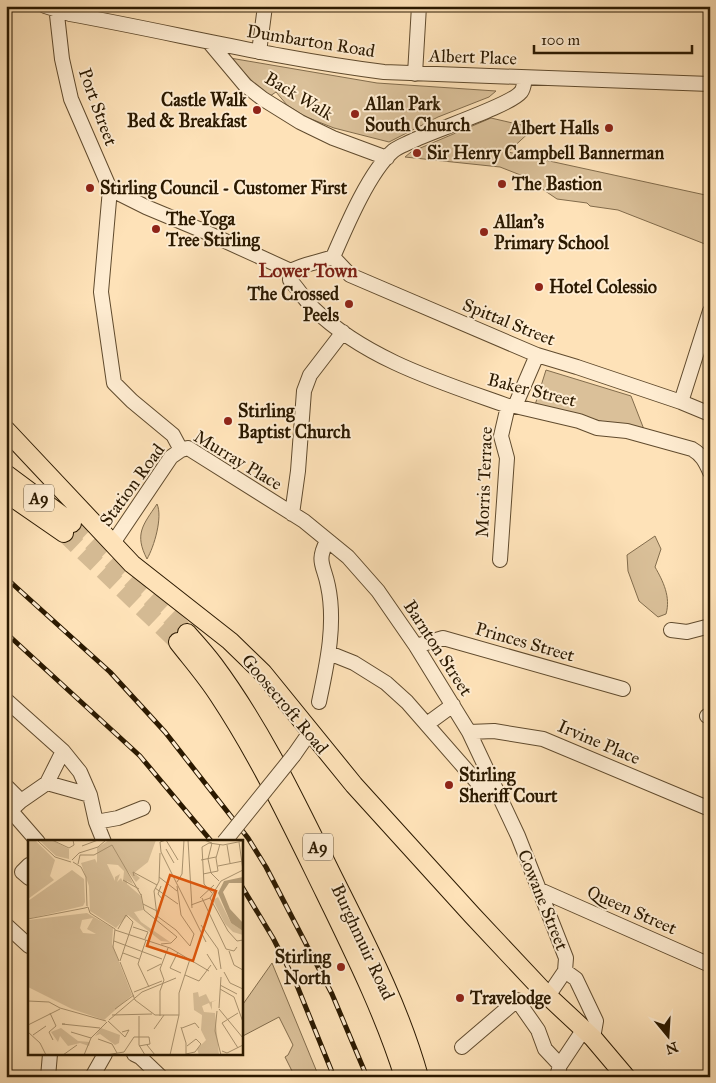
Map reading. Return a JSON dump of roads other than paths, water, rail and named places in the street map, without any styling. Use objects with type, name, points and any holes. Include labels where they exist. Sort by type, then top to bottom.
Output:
[{"type":"main road","name":"Goosecroft Road","points":[[6,430],[132,564],[230,641],[256,666],[354,785],[548,996]]},
{"type":"main road","name":"A9","points":[[6,474],[68,528],[6,492]]},
{"type":"main road","name":"Burghmuir Road","points":[[404,1077],[396,1050],[370,986],[290,822],[236,723],[182,637],[213,664],[241,704],[288,787],[381,977],[413,1056],[419,1077]]},
{"type":"main road","points":[[548,996],[588,1033],[626,1077]]},
{"type":"street","points":[[259,52],[266,6]]},
{"type":"street","points":[[415,74],[419,6]]},
{"type":"street","name":"Dumbarton Road","points":[[52,7],[70,14],[259,52],[336,66],[415,74]]},
{"type":"street","name":"Port Street","points":[[52,7],[72,98],[110,189]]},
{"type":"street","name":"Back Walk","points":[[209,42],[245,85],[264,99],[300,122],[333,138],[388,158]]},
{"type":"street","name":"Albert Place","points":[[415,74],[710,84]]},
{"type":"street","points":[[110,189],[146,207],[202,230],[291,271],[298,266],[333,257],[376,171],[394,151],[410,142],[494,108],[516,97],[521,92],[525,78]]},
{"type":"street","name":"Murray Place","points":[[110,189],[102,292],[114,383],[132,401],[173,434],[181,450],[188,448],[292,514]]},
{"type":"street","name":"Spittal Street","points":[[333,257],[350,274],[538,355],[681,402],[710,414]]},
{"type":"street","name":"Baker Street","points":[[291,271],[290,280],[314,309],[366,348],[431,378],[512,406],[579,421],[597,428],[627,431],[675,443],[700,454],[710,472]]},
{"type":"street","points":[[681,402],[710,311]]},
{"type":"street","points":[[292,514],[298,471],[304,391],[310,375],[343,332]]},
{"type":"street","name":"Morris Terrace","points":[[500,560],[507,458],[501,436],[512,406],[538,355]]},
{"type":"street","name":"Station Road","points":[[113,543],[171,458],[181,450]]},
{"type":"street","name":"Barnton Street","points":[[292,514],[304,521],[348,557],[378,591],[416,646],[469,732],[488,788],[515,830]]},
{"type":"street","points":[[320,702],[329,653],[331,611],[328,584],[320,557],[327,541]]},
{"type":"street","points":[[671,630],[687,632],[710,626]]},
{"type":"street","name":"Princes Street","points":[[416,646],[443,638],[623,689]]},
{"type":"street","points":[[329,653],[354,663],[386,683],[407,702],[488,788]]},
{"type":"street","points":[[6,700],[63,751],[80,772],[90,795],[96,822],[103,840]]},
{"type":"street","points":[[427,724],[454,706]]},
{"type":"street","name":"Irvine Place","points":[[469,732],[494,731],[543,739],[710,810]]},
{"type":"street","points":[[226,840],[294,755],[310,732]]},
{"type":"street","points":[[36,840],[8,813],[21,801],[47,783],[63,751]]},
{"type":"street","points":[[47,783],[90,795]]},
{"type":"street","points":[[6,786],[21,801]]},
{"type":"street","points":[[96,822],[118,818],[143,808]]},
{"type":"street","name":"Cowane Street","points":[[515,830],[566,958],[565,971],[548,996]]},
{"type":"street","points":[[28,867],[22,872],[28,877]]},
{"type":"street","name":"Queen Street","points":[[540,890],[710,965]]},
{"type":"street","points":[[6,925],[28,945]]},
{"type":"street","name":"Cowane Street","points":[[565,971],[576,979],[596,1021],[588,1033]]},
{"type":"street","points":[[462,1047],[517,1000],[538,1030],[545,1049],[558,1071],[588,1033]]},
{"type":"street","points":[[48,1077],[50,1056]]},
{"type":"street","points":[[92,1077],[104,1056]]},
{"type":"street","points":[[138,1056],[161,1077]]},
{"type":"tunnel","points":[[72,523],[187,633]]},
{"type":"tunnel","points":[[64,533],[178,642]]},
{"type":"railway","points":[[6,578],[110,672],[165,732],[248,838],[266,867],[332,994],[367,1077]]},
{"type":"railway","points":[[6,633],[140,756],[210,840]]},
{"type":"railway","points":[[242,887],[273,938],[296,983],[334,1077]]},
{"type":"place","name":"Castle Walk Bed & Breakfast","points":[[257,110]]},
{"type":"place","name":"Allan Park South Church","points":[[355,114]]},
{"type":"place","name":"Albert Halls","points":[[609,128]]},
{"type":"place","name":"Sir Henry Campbell Bannerman","points":[[417,153]]},
{"type":"place","name":"The Bastion","points":[[502,184]]},
{"type":"place","name":"Stirling Council - Customer First","points":[[90,188]]},
{"type":"place","name":"The Yoga Tree Stirling","points":[[156,229]]},
{"type":"place","name":"Allan's Primary School","points":[[484,232]]},
{"type":"place","name":"Hotel Colessio","points":[[539,287]]},
{"type":"place","name":"The Crossed Peels","points":[[349,304]]},
{"type":"place","name":"Stirling Baptist Church","points":[[228,421]]},
{"type":"place","name":"Stirling Sheriff Court","points":[[449,785]]},
{"type":"place","name":"Stirling North","points":[[341,967]]},
{"type":"place","name":"Travelodge","points":[[460,998]]},
{"type":"district","name":"Lower Town","points":[[308,270]]}]
